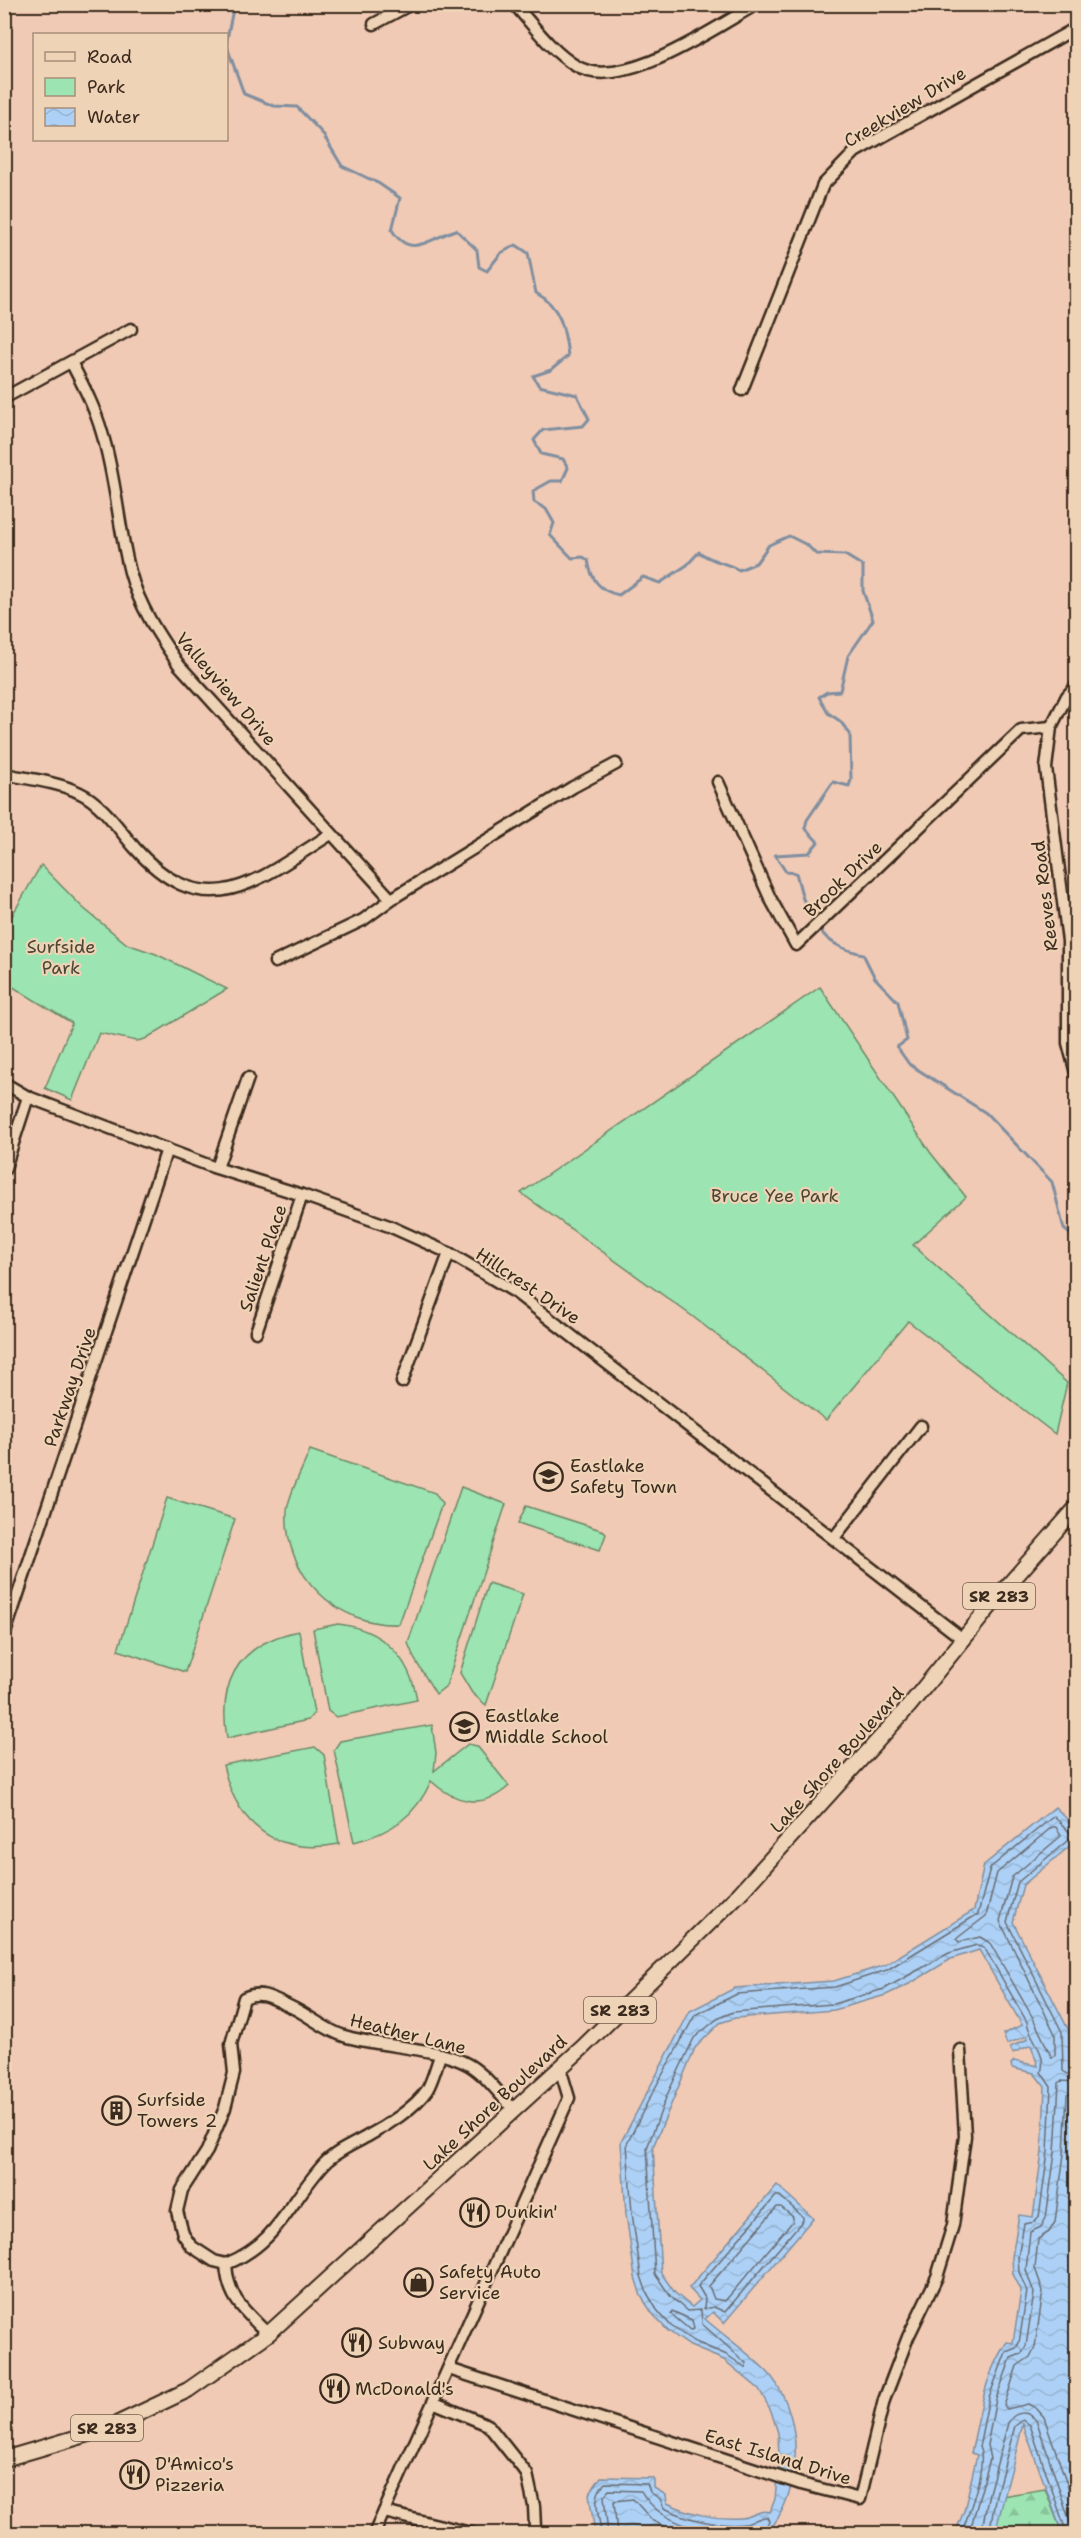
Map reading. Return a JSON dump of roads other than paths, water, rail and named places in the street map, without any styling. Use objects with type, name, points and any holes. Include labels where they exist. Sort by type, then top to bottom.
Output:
[{"type":"main road","name":"Lake Shore Boulevard","points":[[4,2459],[106,2429],[188,2390],[268,2334],[560,2068],[776,1855],[923,1690],[1077,1508]]},
{"type":"street","points":[[374,24],[411,4]]},
{"type":"street","points":[[514,4],[562,57],[578,68],[617,74],[642,67],[757,4]]},
{"type":"street","name":"Creekview Drive","points":[[742,390],[823,185],[855,152],[1077,28]]},
{"type":"street","points":[[4,398],[130,330]]},
{"type":"street","name":"Valleyview Drive","points":[[71,362],[94,409],[103,435],[130,573],[149,618],[179,665],[390,899]]},
{"type":"street","name":"Reeves Road","points":[[1077,686],[1067,696],[1051,727],[1046,768],[1068,941],[1068,1043],[1077,1072]]},
{"type":"street","name":"Brook Drive","points":[[718,782],[770,898],[796,945],[823,922],[1021,730],[1051,727]]},
{"type":"street","points":[[275,962],[363,920],[390,899],[573,787],[616,764]]},
{"type":"street","points":[[4,774],[82,794],[160,873],[178,885],[211,892],[247,886],[332,834]]},
{"type":"street","points":[[217,1168],[248,1078]]},
{"type":"street","name":"Hillcrest Drive","points":[[4,1083],[28,1097],[217,1168],[389,1226],[449,1253],[515,1292],[964,1640]]},
{"type":"street","points":[[4,1171],[28,1097]]},
{"type":"street","name":"Parkway Drive","points":[[4,1636],[167,1149]]},
{"type":"street","name":"Salient Place","points":[[256,1332],[302,1195]]},
{"type":"street","points":[[402,1382],[449,1253]]},
{"type":"street","points":[[834,1538],[921,1426]]},
{"type":"street","name":"Heather Lane","points":[[226,2264],[214,2261],[191,2246],[183,2234],[177,2211],[182,2190],[207,2151],[225,2108],[234,2073],[231,2044],[244,1998],[252,1994],[261,1994],[303,2013],[342,2036],[440,2055],[468,2064],[489,2082],[514,2110]]},
{"type":"street","name":"East Island Drive","points":[[449,2368],[801,2484],[860,2499],[884,2400],[908,2337],[937,2277],[953,2225],[965,2136],[960,2050]]},
{"type":"street","points":[[268,2334],[232,2297],[227,2280],[226,2264],[252,2251],[265,2238],[292,2209],[324,2164],[340,2152],[389,2125],[427,2090],[440,2055]]},
{"type":"street","points":[[374,2534],[435,2403],[569,2098],[560,2068]]},
{"type":"street","points":[[435,2403],[488,2425],[527,2474],[534,2506],[535,2528],[532,2534]]},
{"type":"street","points":[[384,2512],[475,2534]]},
{"type":"water","points":[[1055,1807],[1075,1827],[1076,1841],[1023,1885],[1013,1922],[1069,2031],[1069,2069],[1073,2069],[1076,2063],[1076,2533],[1062,2533],[1023,2424],[995,2533],[955,2533],[964,2511],[977,2455],[971,2453],[988,2381],[999,2354],[1007,2342],[1013,2343],[1021,2290],[1013,2274],[1012,2257],[1019,2215],[1033,2217],[1042,2152],[1045,2087],[1034,2073],[1012,2068],[1011,2064],[1014,2061],[1038,2066],[1031,2045],[1013,2053],[1010,2047],[1028,2039],[1027,2036],[1007,2044],[1003,2034],[1022,2025],[979,1950],[951,1959],[886,1995],[834,2010],[735,2018],[720,2023],[695,2048],[653,2147],[661,2273],[675,2293],[692,2307],[700,2300],[689,2288],[777,2185],[813,2218],[724,2323],[713,2312],[705,2319],[765,2369],[782,2393],[790,2413],[794,2434],[793,2478],[778,2517],[766,2534],[595,2533],[589,2494],[601,2477],[654,2478],[654,2488],[666,2495],[667,2503],[713,2517],[742,2518],[770,2512],[775,2499],[779,2457],[778,2433],[771,2411],[759,2389],[724,2360],[690,2346],[667,2330],[641,2296],[635,2277],[626,2214],[621,2142],[690,2011],[735,1988],[834,1981],[885,1965],[974,1910],[984,1865]]},
{"type":"waterway","points":[[228,34],[234,4]]},
{"type":"waterway","points":[[228,50],[244,94],[274,106],[297,107],[322,133],[342,166],[378,183],[400,198],[392,230],[399,239],[407,244],[422,244],[456,230],[477,250],[479,267],[487,271],[501,253],[516,245],[528,253],[536,293],[544,298],[556,312],[563,328],[568,356],[551,370],[533,376],[539,386],[577,395],[589,419],[583,426],[543,430],[534,440],[541,454],[563,459],[568,468],[562,481],[551,481],[533,491],[534,502],[546,509],[554,523],[550,535],[572,558],[583,557],[588,560],[591,573],[601,587],[619,595],[643,577],[660,583],[687,565],[699,552],[739,570],[756,563],[769,545],[789,536],[807,545],[816,554],[845,555],[863,566],[863,591],[873,620],[848,656],[840,691],[827,692],[819,697],[828,713],[840,721],[850,734],[851,780],[849,786],[833,782],[807,820],[805,828],[818,842],[809,853],[775,855],[786,872],[796,873],[803,899],[816,922]]},
{"type":"waterway","points":[[819,928],[827,938],[838,945],[863,954],[875,978],[898,1002],[907,1040],[897,1047],[909,1064],[986,1113],[1052,1182],[1064,1229],[1076,1239]]},
{"type":"place","name":"Eastlake Safety Town","points":[[549,1476]]},
{"type":"place","name":"Eastlake Middle School","points":[[464,1726]]},
{"type":"place","name":"Surfside Towers 2","points":[[116,2110]]},
{"type":"place","name":"Dunkin'","points":[[474,2212]]},
{"type":"place","name":"Safety Auto Service","points":[[418,2282]]},
{"type":"place","name":"Subway","points":[[357,2343]]},
{"type":"place","name":"McDonald's","points":[[334,2389]]},
{"type":"place","name":"D'Amico's Pizzeria","points":[[134,2474]]},
{"type":"park label","name":"Surfside Park","points":[[61,957]]},
{"type":"park label","name":"Bruce Yee Park","points":[[775,1196]]}]
